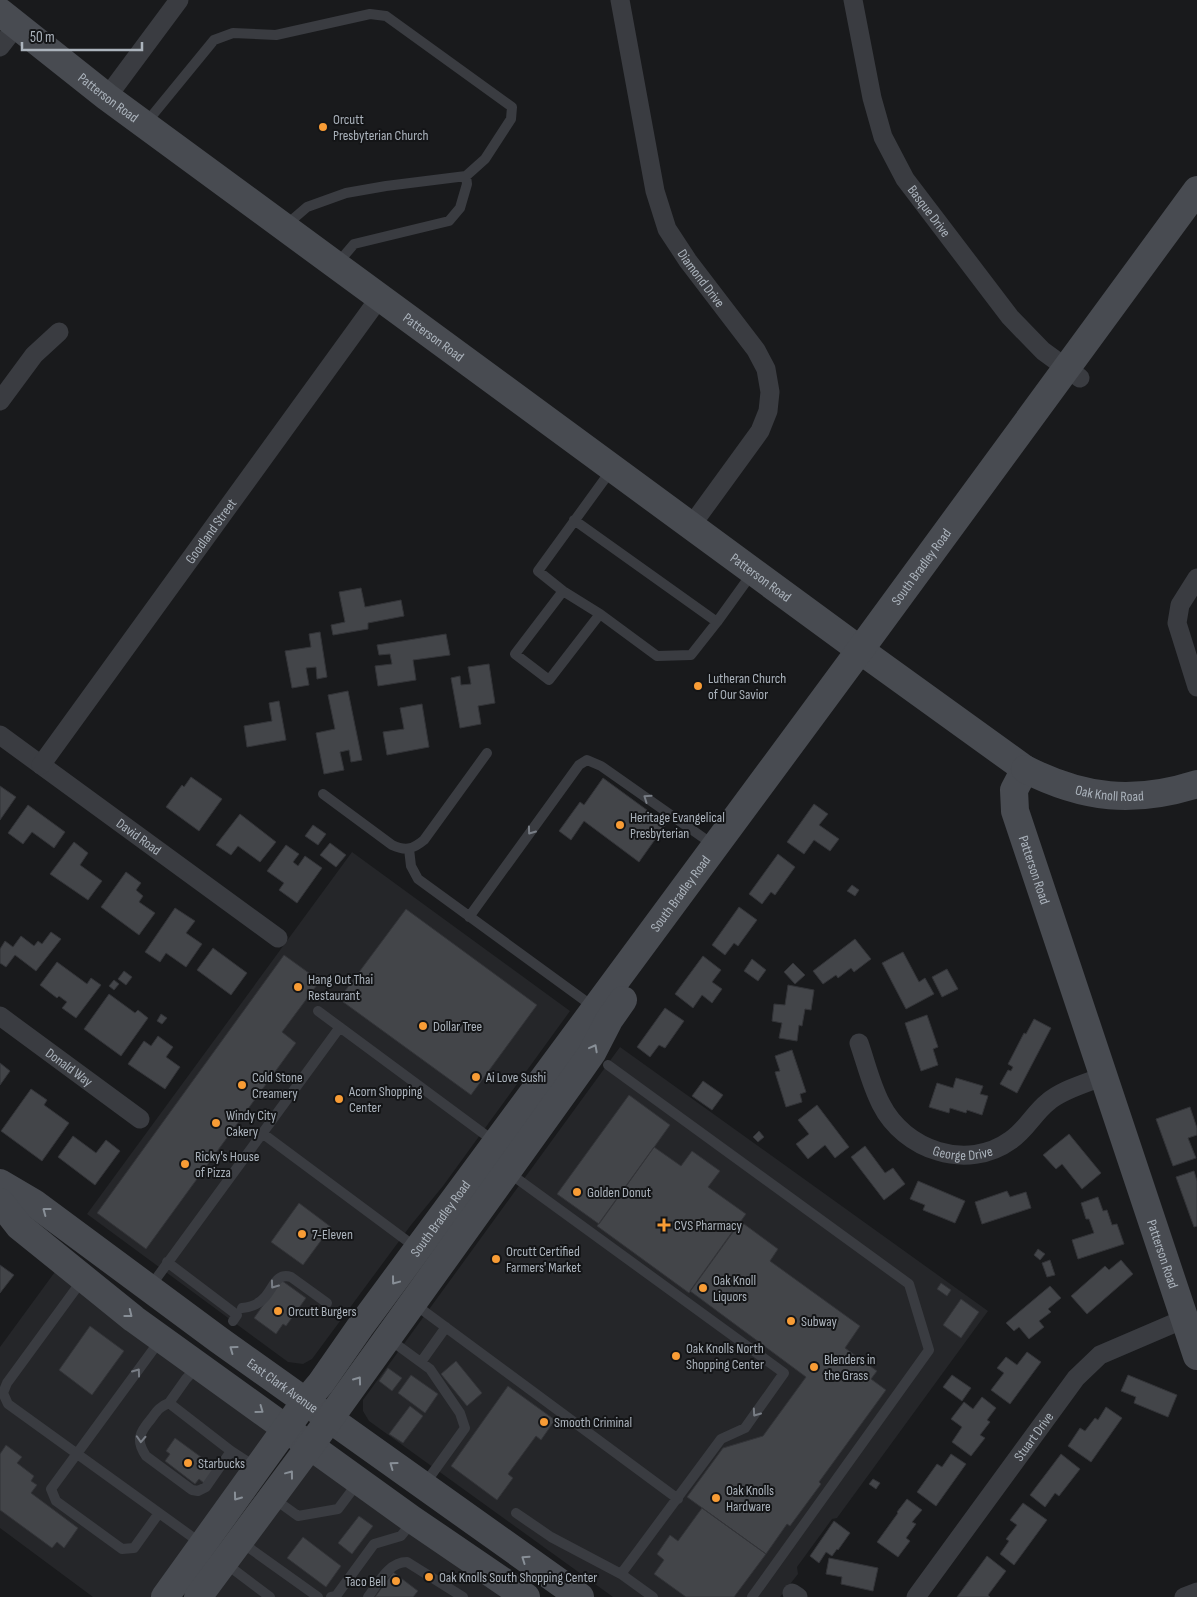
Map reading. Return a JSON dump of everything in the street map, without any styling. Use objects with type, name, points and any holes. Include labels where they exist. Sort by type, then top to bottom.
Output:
[{"type":"main road","name":"Patterson Road","points":[[8,18],[107,97],[1025,769],[1014,790],[1015,811],[1197,1356]]},
{"type":"main road","name":"South Bradley Road","points":[[165,1597],[496,1143],[602,1014],[867,655],[1073,373],[1197,190]]},
{"type":"main road","name":"South Bradley Road","points":[[1073,373],[1197,217]]},
{"type":"main road","name":"South Bradley Road","points":[[198,1597],[330,1419],[592,1053],[602,1014],[716,847],[867,655]]},
{"type":"main road","name":"Oak Knoll Road","points":[[1025,769],[1049,781],[1085,792],[1124,796],[1153,794],[1197,784]]},
{"type":"main road","points":[[450,1251],[454,1222],[493,1166],[498,1149],[496,1143],[505,1142],[519,1134],[555,1084],[580,1070]]},
{"type":"main road","name":"East Clark Avenue","points":[[0,1183],[34,1203],[423,1486],[563,1595]]},
{"type":"main road","name":"East Clark Avenue","points":[[0,1202],[19,1226],[162,1338],[413,1520],[526,1597]]},
{"type":"main road","points":[[19,1226],[52,1238],[126,1290],[136,1293],[149,1288]]},
{"type":"main road","name":"East Clark Avenue","points":[[451,1546],[458,1545],[563,1595]]},
{"type":"street","points":[[107,97],[179,0]]},
{"type":"street","name":"Diamond Drive","points":[[620,0],[655,191],[667,229],[688,261],[756,350],[766,369],[770,392],[768,411],[760,431],[691,526]]},
{"type":"street","name":"Basque Drive","points":[[853,0],[872,98],[883,138],[905,179],[1010,317],[1043,350],[1073,373]]},
{"type":"street","points":[[0,48],[8,18]]},
{"type":"street","name":"Goodland Street","points":[[41,765],[380,297]]},
{"type":"street","points":[[0,401],[34,355],[59,332]]},
{"type":"street","points":[[1197,578],[1180,605],[1177,623],[1197,687]]},
{"type":"street","name":"David Road","points":[[0,735],[278,938]]},
{"type":"street","name":"Donald Way","points":[[0,1016],[140,1119]]},
{"type":"street","name":"George Drive","points":[[859,1042],[881,1104],[892,1121],[908,1136],[927,1148],[960,1156],[994,1150],[1011,1141],[1048,1102],[1064,1092],[1103,1076]]},
{"type":"street","name":"Stuart Drive","points":[[916,1597],[1076,1378],[1100,1355],[1184,1320]]},
{"type":"street","points":[[1184,1597],[1197,1592]]},
{"type":"lane","points":[[145,124],[214,40],[233,34],[276,35],[370,14],[386,16],[512,107],[511,118],[485,159],[466,176],[346,192],[307,207],[284,227]]},
{"type":"lane","points":[[337,265],[354,244],[448,221],[460,208],[467,184],[466,176]]},
{"type":"lane","points":[[612,468],[538,571],[563,592],[600,614],[657,656],[691,655],[754,572]]},
{"type":"lane","points":[[574,520],[717,622]]},
{"type":"lane","points":[[563,592],[515,654],[549,680],[600,614]]},
{"type":"lane","points":[[323,794],[392,845],[400,849],[409,849],[424,840],[487,753]]},
{"type":"lane","points":[[469,916],[579,765],[587,760],[601,766],[716,847]]},
{"type":"lane","points":[[409,849],[411,866],[418,879],[602,1014]]},
{"type":"lane","points":[[318,1011],[496,1143]]},
{"type":"lane","points":[[149,1288],[340,1027]]},
{"type":"lane","points":[[608,1065],[909,1284],[930,1350],[752,1597]]},
{"type":"lane","points":[[262,1133],[418,1249]]},
{"type":"lane","points":[[507,1171],[784,1373],[745,1428],[721,1440],[621,1574]]},
{"type":"lane","points":[[167,1262],[237,1315],[233,1321]]},
{"type":"lane","points":[[242,1308],[254,1306],[264,1298],[279,1277],[285,1275],[291,1277],[327,1303]]},
{"type":"lane","points":[[84,1278],[7,1383],[3,1393],[8,1404],[203,1545]]},
{"type":"lane","points":[[413,1303],[678,1498]]},
{"type":"lane","points":[[421,1362],[446,1328]]},
{"type":"lane","points":[[159,1513],[134,1548],[122,1549],[56,1501],[51,1488],[162,1338]]},
{"type":"lane","points":[[388,1338],[430,1369],[460,1413],[465,1428],[423,1486]]},
{"type":"lane","points":[[198,1365],[169,1403],[160,1406],[142,1430],[141,1448],[146,1456],[192,1490],[198,1491],[206,1487],[232,1451]]},
{"type":"lane","points":[[169,1403],[232,1451],[258,1468]]},
{"type":"lane","points":[[272,1498],[298,1516],[338,1509],[360,1480]]},
{"type":"lane","points":[[516,1513],[551,1537],[621,1574],[654,1597]]},
{"type":"lane","points":[[331,1597],[336,1596],[374,1544],[401,1536],[413,1520]]},
{"type":"lane","points":[[240,1541],[318,1597]]},
{"type":"lane","points":[[368,1597],[393,1566],[400,1562],[407,1562],[463,1597]]},
{"type":"lane","points":[[224,1563],[270,1597]]},
{"type":"shaded area","name":"Acorn Shopping Center","points":[[352,852],[570,1011],[443,1186],[411,1225],[312,1359],[303,1364],[288,1362],[87,1214]]},
{"type":"shaded area","name":"Oak Knolls North Shopping Center","points":[[620,1047],[988,1311],[837,1518],[832,1519],[797,1567],[798,1574],[780,1597],[613,1597],[369,1421],[363,1411],[363,1400]]},
{"type":"shaded area","points":[[60,1265],[276,1429],[156,1597],[93,1597],[0,1528],[0,1347]]},
{"type":"shaded area","points":[[313,1453],[518,1597],[206,1597]]},
{"type":"building","points":[[361,588],[365,607],[401,600],[404,616],[368,623],[368,629],[333,635],[331,625],[345,622],[339,592]]},
{"type":"building","points":[[320,632],[327,677],[317,679],[316,667],[306,668],[309,685],[292,688],[285,651],[311,647],[309,634]]},
{"type":"building","points":[[446,634],[450,655],[413,660],[416,680],[378,686],[375,666],[392,664],[390,654],[379,655],[377,645]]},
{"type":"building","points":[[489,664],[495,703],[478,706],[481,724],[460,728],[451,678],[460,676],[461,685],[471,684],[468,667]]},
{"type":"building","points":[[348,691],[362,760],[351,762],[349,750],[340,752],[344,770],[324,774],[316,733],[335,729],[328,695]]},
{"type":"building","points":[[279,701],[286,740],[247,747],[244,726],[272,721],[269,703]]},
{"type":"building","points":[[422,704],[429,747],[387,755],[383,732],[404,729],[400,708]]},
{"type":"building","points":[[191,777],[222,799],[199,831],[166,807],[182,785],[184,787]]},
{"type":"building","points":[[603,778],[666,824],[639,862],[584,821],[571,840],[559,831],[580,802],[584,805]]},
{"type":"building","points":[[0,786],[16,797],[0,820]]},
{"type":"building","points":[[814,804],[828,814],[819,825],[839,839],[830,851],[814,840],[804,854],[787,842]]},
{"type":"building","points":[[28,805],[65,832],[54,848],[32,832],[23,844],[8,833]]},
{"type":"building","points":[[240,814],[276,842],[260,862],[238,846],[231,855],[216,845]]},
{"type":"building","points":[[313,825],[326,834],[318,845],[305,836]]},
{"type":"building","points":[[74,842],[88,853],[80,865],[102,881],[88,900],[50,874]]},
{"type":"building","points":[[330,843],[346,855],[336,867],[320,855]]},
{"type":"building","points":[[286,845],[299,854],[293,862],[298,866],[305,856],[322,868],[297,903],[279,890],[284,883],[267,871]]},
{"type":"building","points":[[778,854],[795,867],[775,895],[771,892],[762,904],[749,894]]},
{"type":"building","points":[[126,872],[141,883],[136,890],[143,896],[139,902],[155,913],[139,935],[101,907]]},
{"type":"building","points":[[852,885],[859,890],[855,896],[847,891]]},
{"type":"building","points":[[739,907],[757,920],[738,946],[734,943],[725,955],[712,945]]},
{"type":"building","points":[[175,908],[195,921],[186,933],[202,944],[186,967],[166,953],[160,962],[145,952]]},
{"type":"building","points":[[406,909],[537,1005],[471,1095],[339,999]]},
{"type":"building","points":[[51,932],[61,939],[36,971],[15,955],[6,967],[0,963],[0,949],[5,941],[13,947],[21,936],[34,946],[38,941],[42,944]]},
{"type":"building","points":[[855,939],[871,959],[854,972],[851,968],[838,978],[836,975],[823,984],[813,971]]},
{"type":"building","points":[[213,948],[247,973],[231,995],[197,970]]},
{"type":"building","points":[[903,952],[919,982],[925,978],[934,994],[906,1009],[882,963]]},
{"type":"building","points":[[284,955],[320,981],[282,1032],[296,1043],[146,1249],[97,1213]]},
{"type":"building","points":[[703,956],[721,970],[712,982],[722,989],[712,1003],[702,995],[693,1008],[675,994]]},
{"type":"building","points":[[752,959],[766,970],[758,981],[744,971]]},
{"type":"building","points":[[57,962],[87,984],[91,978],[101,985],[76,1018],[62,1008],[67,1002],[59,996],[57,998],[40,985]]},
{"type":"building","points":[[793,963],[805,975],[795,984],[784,972]]},
{"type":"building","points":[[947,969],[958,989],[942,997],[932,977]]},
{"type":"building","points":[[124,971],[132,977],[126,985],[118,979]]},
{"type":"building","points":[[114,980],[119,984],[114,990],[109,986]]},
{"type":"building","points":[[788,985],[814,990],[811,1010],[805,1009],[802,1026],[799,1025],[797,1041],[779,1038],[782,1023],[772,1021],[774,1004],[785,1005]]},
{"type":"building","points":[[109,994],[135,1013],[138,1010],[148,1018],[121,1056],[84,1029]]},
{"type":"building","points":[[665,1008],[684,1021],[665,1048],[659,1045],[650,1057],[637,1047]]},
{"type":"building","points":[[161,1014],[167,1018],[162,1024],[157,1021]]},
{"type":"building","points":[[927,1015],[938,1047],[933,1049],[938,1065],[921,1071],[905,1023]]},
{"type":"building","points":[[1034,1019],[1051,1028],[1017,1093],[1000,1084],[1008,1070],[1011,1071],[1013,1067],[1008,1064],[1024,1033],[1026,1034]]},
{"type":"building","points":[[158,1036],[173,1047],[166,1057],[180,1067],[165,1089],[128,1064],[144,1041],[151,1046]]},
{"type":"building","points":[[792,1050],[806,1092],[800,1094],[802,1102],[786,1107],[775,1072],[780,1071],[775,1056]]},
{"type":"building","points":[[0,1063],[10,1071],[0,1085]]},
{"type":"building","points":[[956,1078],[983,1086],[980,1094],[988,1096],[982,1115],[967,1110],[966,1113],[950,1108],[949,1113],[929,1107],[937,1083],[953,1088]]},
{"type":"building","points":[[703,1081],[723,1095],[712,1110],[692,1096]]},
{"type":"building","points":[[31,1089],[47,1100],[44,1105],[69,1123],[42,1161],[1,1131]]},
{"type":"building","points":[[629,1095],[670,1125],[599,1224],[557,1194]]},
{"type":"building","points":[[817,1105],[849,1147],[835,1158],[825,1145],[808,1159],[796,1144],[809,1134],[798,1120]]},
{"type":"building","points":[[1190,1107],[1197,1128],[1197,1135],[1188,1138],[1196,1158],[1173,1166],[1156,1119]]},
{"type":"building","points":[[759,1131],[764,1137],[758,1142],[753,1137]]},
{"type":"building","points":[[1069,1134],[1101,1173],[1082,1189],[1062,1164],[1056,1169],[1043,1155]]},
{"type":"building","points":[[73,1136],[96,1153],[106,1140],[120,1151],[95,1185],[58,1157]]},
{"type":"building","points":[[865,1146],[885,1173],[893,1168],[905,1184],[884,1200],[851,1157]]},
{"type":"building","points":[[654,1147],[681,1166],[692,1151],[720,1171],[708,1187],[746,1214],[689,1293],[597,1226]]},
{"type":"building","points":[[1194,1171],[1197,1181],[1197,1226],[1194,1227],[1176,1177]]},
{"type":"building","points":[[918,1181],[965,1201],[955,1223],[923,1210],[925,1205],[910,1199]]},
{"type":"building","points":[[1007,1191],[1010,1197],[1026,1192],[1031,1208],[982,1224],[975,1202]]},
{"type":"building","points":[[1098,1197],[1103,1211],[1107,1210],[1112,1225],[1117,1224],[1124,1244],[1078,1259],[1072,1240],[1094,1233],[1089,1219],[1086,1219],[1081,1203]]},
{"type":"building","points":[[299,1203],[331,1227],[303,1265],[271,1242]]},
{"type":"building","points":[[740,1221],[778,1249],[770,1261],[860,1326],[845,1348],[877,1371],[871,1379],[886,1390],[819,1482],[821,1484],[790,1526],[787,1524],[766,1554],[687,1497],[723,1448],[763,1436],[806,1377],[690,1291]]},
{"type":"building","points":[[1038,1249],[1045,1254],[1040,1260],[1034,1255]]},
{"type":"building","points":[[1050,1260],[1055,1275],[1047,1277],[1042,1263]]},
{"type":"building","points":[[1121,1260],[1133,1274],[1087,1314],[1071,1296],[1105,1266],[1109,1270]]},
{"type":"building","points":[[0,1265],[14,1275],[0,1293]]},
{"type":"building","points":[[281,1280],[306,1298],[286,1326],[283,1324],[276,1334],[254,1318]]},
{"type":"building","points":[[941,1283],[951,1290],[947,1296],[937,1289]]},
{"type":"building","points":[[1050,1286],[1061,1298],[1048,1309],[1051,1312],[1039,1321],[1044,1327],[1029,1339],[1019,1327],[1014,1331],[1006,1323]]},
{"type":"building","points":[[961,1299],[979,1312],[961,1338],[943,1325]]},
{"type":"building","points":[[90,1326],[124,1351],[92,1395],[59,1370]]},
{"type":"building","points":[[1027,1352],[1041,1362],[1010,1404],[991,1390],[1004,1373],[997,1368],[1006,1357],[1017,1365]]},
{"type":"building","points":[[456,1361],[482,1393],[467,1406],[441,1374]]},
{"type":"building","points":[[388,1368],[402,1378],[392,1391],[379,1381]]},
{"type":"building","points":[[411,1375],[438,1394],[425,1413],[398,1393]]},
{"type":"building","points":[[952,1375],[971,1388],[962,1401],[943,1387]]},
{"type":"building","points":[[1128,1375],[1177,1395],[1168,1417],[1134,1403],[1136,1397],[1121,1391]]},
{"type":"building","points":[[508,1386],[555,1420],[541,1440],[536,1436],[508,1474],[513,1478],[497,1500],[451,1466]]},
{"type":"building","points":[[982,1397],[996,1408],[987,1420],[990,1422],[980,1435],[985,1438],[971,1456],[952,1442],[962,1427],[951,1419],[964,1402],[973,1409]]},
{"type":"building","points":[[410,1406],[423,1416],[403,1443],[389,1434]]},
{"type":"building","points":[[1106,1407],[1122,1418],[1091,1462],[1068,1446],[1080,1428],[1085,1431],[1095,1418],[1098,1420]]},
{"type":"building","points":[[175,1438],[216,1468],[205,1484],[199,1479],[195,1484],[165,1461],[170,1454],[166,1451]]},
{"type":"building","points":[[6,1445],[22,1457],[17,1463],[34,1476],[31,1481],[37,1485],[31,1493],[78,1528],[64,1548],[57,1542],[52,1548],[0,1510],[0,1454]]},
{"type":"building","points":[[951,1454],[966,1464],[936,1506],[917,1492],[937,1464],[942,1467]]},
{"type":"building","points":[[1061,1454],[1080,1469],[1059,1496],[1055,1493],[1045,1507],[1030,1495]]},
{"type":"building","points":[[873,1479],[880,1483],[876,1489],[869,1484]]},
{"type":"building","points":[[907,1499],[922,1510],[912,1522],[916,1524],[906,1538],[910,1541],[898,1557],[877,1542]]},
{"type":"building","points":[[1023,1503],[1047,1520],[1014,1565],[1000,1554],[1009,1541],[1006,1539],[1017,1525],[1010,1520]]},
{"type":"building","points":[[702,1508],[766,1554],[734,1597],[686,1597],[654,1574],[664,1560],[657,1554],[670,1535],[678,1541]]},
{"type":"building","points":[[359,1516],[373,1526],[352,1554],[338,1543]]},
{"type":"building","points":[[834,1521],[850,1533],[832,1556],[826,1552],[819,1563],[810,1556]]},
{"type":"building","points":[[303,1537],[341,1566],[326,1587],[287,1558]]},
{"type":"building","points":[[987,1556],[1006,1571],[988,1595],[990,1597],[957,1597]]},
{"type":"building","points":[[829,1558],[878,1568],[873,1591],[841,1584],[842,1577],[826,1574]]},
{"type":"building","name":"Taco Bell","points":[[393,1572],[418,1591],[413,1597],[375,1597]]},
{"type":"place","name":"Orcutt Presbyterian Church","points":[[323,127]]},
{"type":"place","name":"Lutheran Church of Our Savior","points":[[698,686]]},
{"type":"place","name":"Heritage Evangelical Presbyterian","points":[[620,825]]},
{"type":"place","name":"Hang Out Thai Restaurant","points":[[298,987]]},
{"type":"place","name":"Dollar Tree","points":[[423,1026]]},
{"type":"place","name":"Ai Love Sushi","points":[[476,1077]]},
{"type":"place","name":"Cold Stone Creamery","points":[[242,1085]]},
{"type":"place","name":"Acorn Shopping Center","points":[[339,1099]]},
{"type":"place","name":"Windy City Cakery","points":[[216,1123]]},
{"type":"place","name":"Ricky's House of Pizza","points":[[185,1164]]},
{"type":"place","name":"Golden Donut","points":[[577,1192]]},
{"type":"place","name":"CVS Pharmacy","points":[[664,1225]]},
{"type":"place","name":"7-Eleven","points":[[302,1234]]},
{"type":"place","name":"Orcutt Certified Farmers' Market","points":[[496,1259]]},
{"type":"place","name":"Oak Knoll Liquors","points":[[703,1288]]},
{"type":"place","name":"Orcutt Burgers","points":[[278,1311]]},
{"type":"place","name":"Subway","points":[[791,1321]]},
{"type":"place","name":"Oak Knolls North Shopping Center","points":[[676,1356]]},
{"type":"place","name":"Blenders in the Grass","points":[[814,1367]]},
{"type":"place","name":"Smooth Criminal","points":[[544,1422]]},
{"type":"place","name":"Starbucks","points":[[188,1463]]},
{"type":"place","name":"Oak Knolls Hardware","points":[[716,1498]]},
{"type":"place","name":"Oak Knolls South Shopping Center","points":[[429,1577]]},
{"type":"place","name":"Taco Bell","points":[[396,1581]]}]
